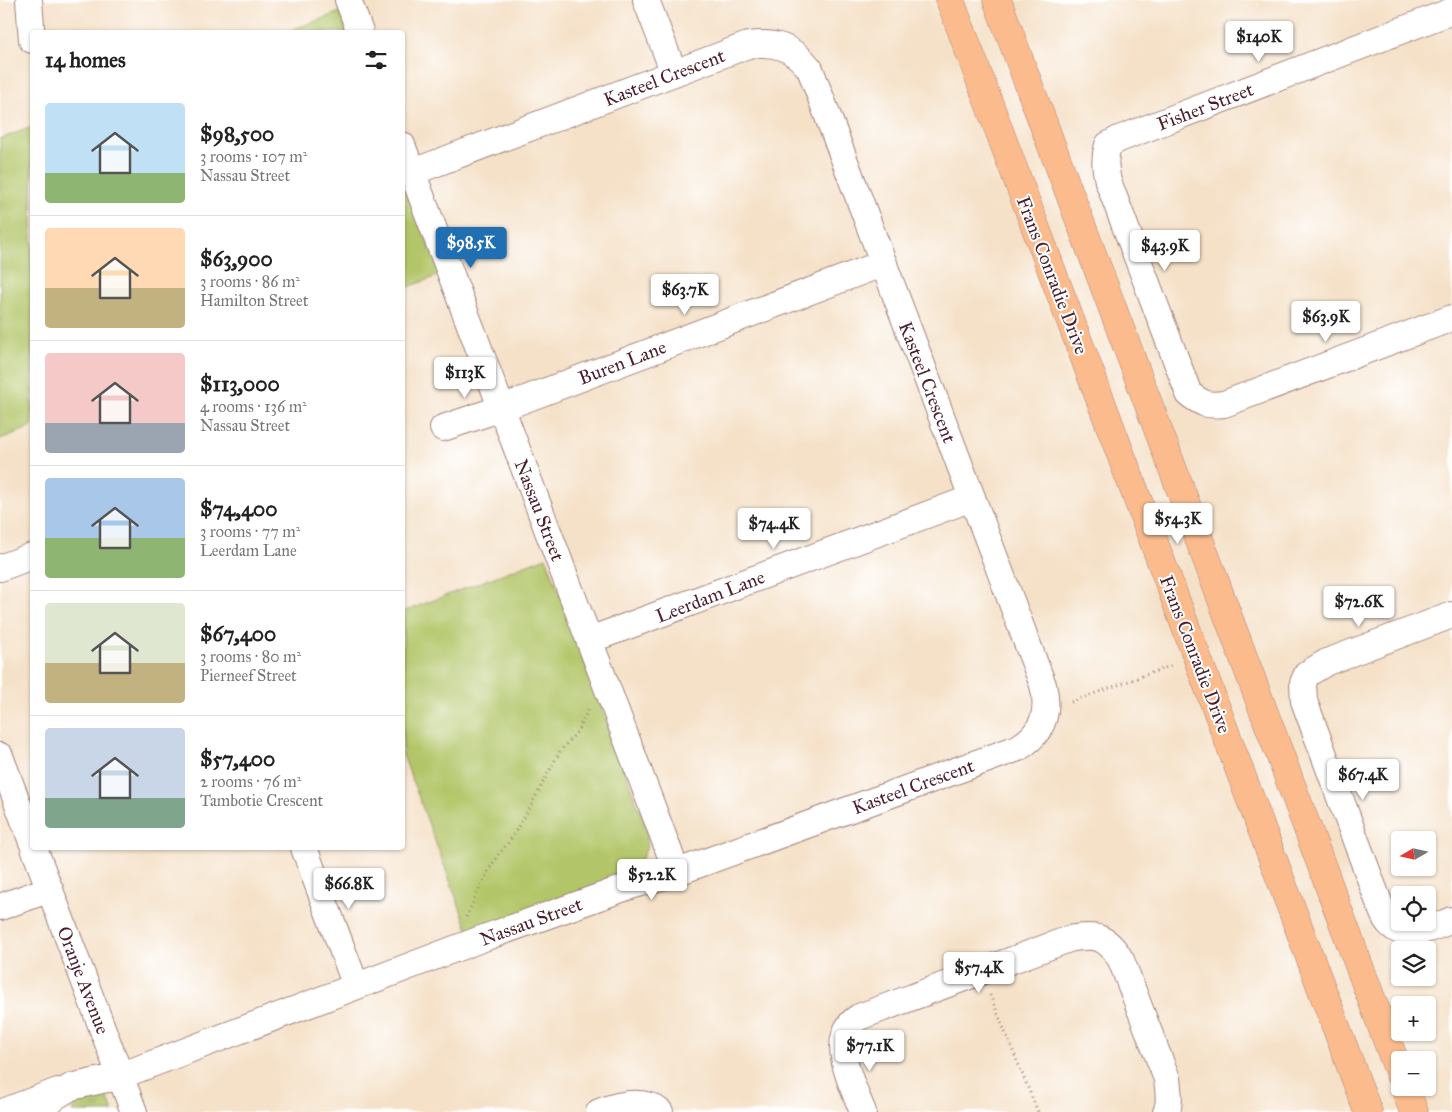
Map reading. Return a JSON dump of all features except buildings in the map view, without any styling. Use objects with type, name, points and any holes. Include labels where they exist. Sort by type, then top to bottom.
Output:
[{"type":"main road","name":"Frans Conradie Drive","points":[[950,0],[1368,1112]]},
{"type":"main road","points":[[997,0],[1391,1051]]},
{"type":"main road","points":[[1408,1096],[1414,1112]]},
{"type":"street","points":[[29,0],[31,30]]},
{"type":"street","points":[[348,0],[359,30]]},
{"type":"street","points":[[646,0],[674,73]]},
{"type":"street","name":"Fisher Street","points":[[1452,11],[1119,139],[1108,145],[1105,154],[1108,181],[1189,394],[1200,402],[1211,406],[1224,404],[1452,318]]},
{"type":"street","name":"Kasteel Crescent","points":[[413,172],[748,45],[760,43],[773,44],[785,48],[803,60],[810,69],[1044,685],[1046,708],[1041,725],[1035,734],[1018,748],[675,873]]},
{"type":"street","name":"Nassau Street","points":[[3,1112],[71,1087],[120,1076],[481,939],[627,887],[675,873],[405,152]]},
{"type":"street","name":"Buren Lane","points":[[502,408],[884,263]]},
{"type":"street","points":[[443,428],[502,408]]},
{"type":"street","name":"Leerdam Lane","points":[[589,640],[972,498]]},
{"type":"street","points":[[0,568],[30,557]]},
{"type":"street","points":[[1452,615],[1327,662],[1307,674],[1303,683],[1304,701],[1388,923],[1401,932],[1414,933],[1452,920]]},
{"type":"street","points":[[0,756],[30,837]]},
{"type":"street","name":"Oranje Avenue","points":[[35,850],[134,1112]]},
{"type":"street","points":[[305,850],[356,986]]},
{"type":"street","points":[[0,907],[50,889]]},
{"type":"street","points":[[863,1112],[845,1063],[843,1049],[845,1035],[849,1026],[859,1016],[1069,939],[1084,936],[1105,940],[1114,948],[1121,960],[1167,1079],[1169,1095],[1166,1112]]},
{"type":"street","points":[[41,1112],[56,1096],[71,1087]]},
{"type":"street","points":[[599,1112],[614,1106],[629,1104],[644,1105],[655,1108],[660,1112]]},
{"type":"path","points":[[1046,708],[1100,692],[1173,665]]},
{"type":"path","points":[[464,920],[487,873],[509,842],[560,751],[577,732],[591,705]]},
{"type":"path","points":[[981,972],[1038,1112]]},
{"type":"green space","points":[[340,12],[347,30],[291,30]]},
{"type":"green space","points":[[30,128],[30,428],[0,439],[0,139]]},
{"type":"green space","points":[[405,185],[440,275],[405,288]]},
{"type":"green space","points":[[546,557],[645,825],[647,833],[646,848],[641,860],[636,865],[623,875],[469,932],[405,760],[405,611]]},
{"type":"green space","points":[[104,1089],[113,1112],[73,1112],[75,1106],[85,1095]]}]
